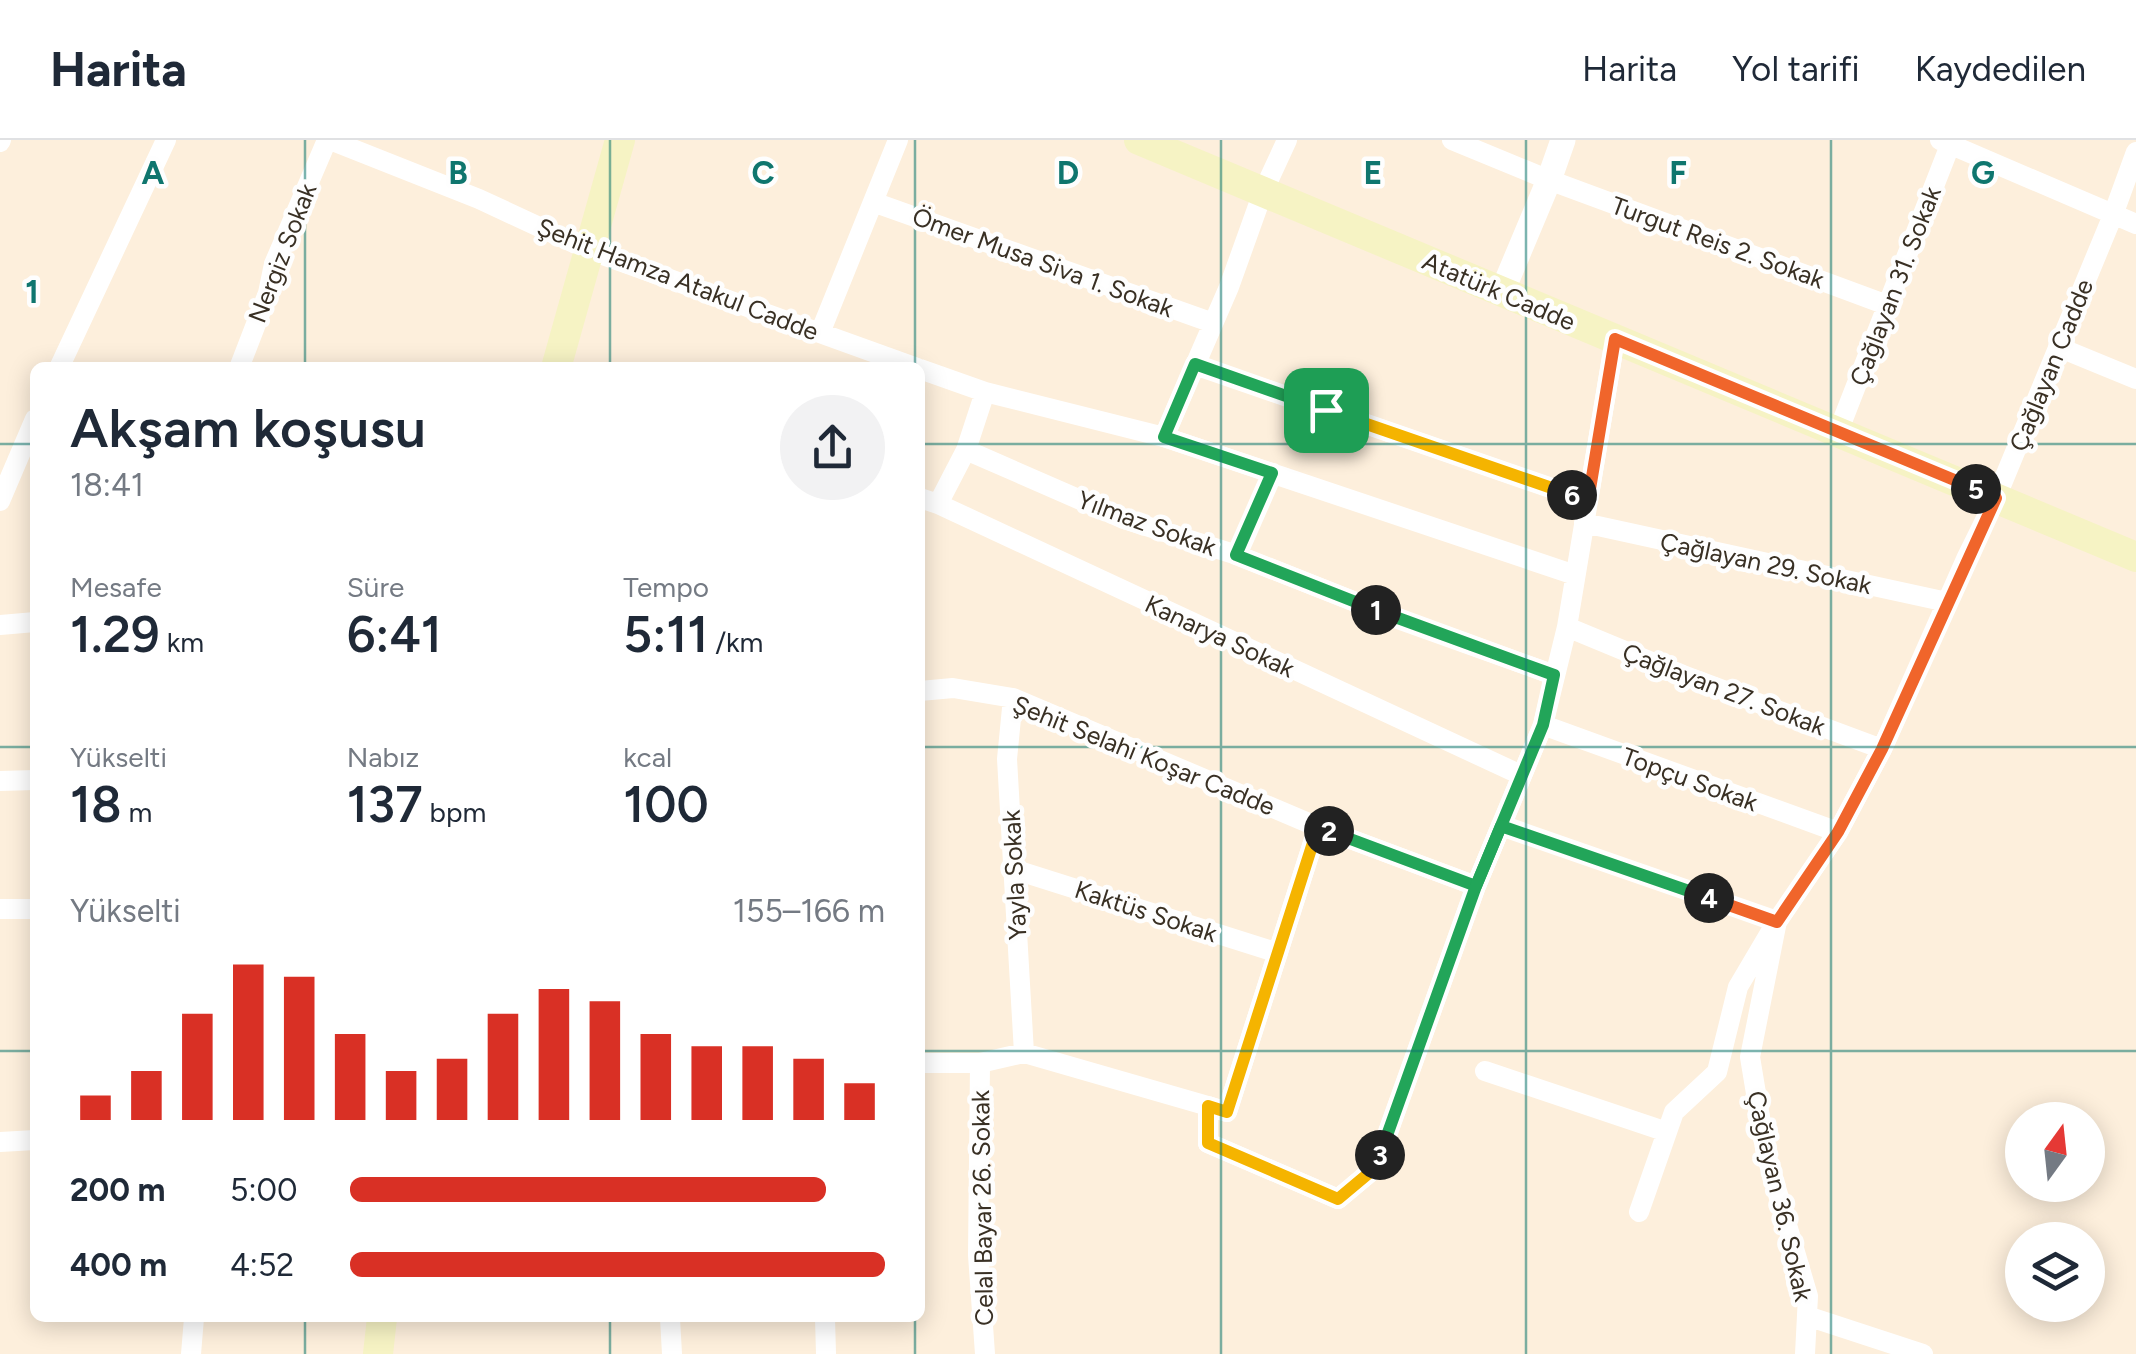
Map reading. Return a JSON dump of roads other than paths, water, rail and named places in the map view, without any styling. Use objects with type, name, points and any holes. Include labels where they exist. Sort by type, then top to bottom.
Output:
[{"type":"main road","points":[[558,362],[620,140]]},
{"type":"main road","name":"Atatürk Cadde","points":[[1143,141],[2136,557]]},
{"type":"main road","points":[[378,1354],[382,1322]]},
{"type":"street","points":[[62,362],[166,140]]},
{"type":"street","name":"Şehit Hamza Atakul Cadde","points":[[328,140],[479,200],[589,250],[901,362]]},
{"type":"street","name":"Nergiz Sokak","points":[[241,362],[268,293],[274,264],[328,140]]},
{"type":"street","points":[[820,334],[898,140]]},
{"type":"street","points":[[1164,437],[1229,287],[1286,140]]},
{"type":"street","name":"Turgut Reis 2. Sokak","points":[[1452,140],[1887,305]]},
{"type":"street","points":[[1502,292],[1562,140]]},
{"type":"street","points":[[1947,142],[2136,224]]},
{"type":"street","name":"Çağlayan 31. Sokak","points":[[1838,432],[1947,142]]},
{"type":"street","name":"Çağlayan Cadde","points":[[1640,1212],[1674,1112],[1717,1072],[1738,987],[1838,832],[1882,749],[1996,498],[2136,152]]},
{"type":"street","name":"Ömer Musa Siva 1. Sokak","points":[[873,202],[1213,323]]},
{"type":"street","points":[[1318,827],[1278,953],[1208,1143],[1338,1199],[1375,1168],[1476,886],[1543,725],[1566,627],[1615,339]]},
{"type":"street","points":[[2058,347],[2136,379]]},
{"type":"street","points":[[1195,364],[1588,501]]},
{"type":"street","name":"Şehit Hamza Atakul Cadde","points":[[925,371],[985,392],[1164,437],[1575,575]]},
{"type":"street","points":[[929,501],[966,450],[985,392]]},
{"type":"street","points":[[0,501],[30,432]]},
{"type":"street","name":"Yılmaz Sokak","points":[[966,450],[1124,518],[1236,555],[1554,675]]},
{"type":"street","points":[[1236,555],[1272,473]]},
{"type":"street","name":"Kanarya Sokak","points":[[929,501],[1521,775]]},
{"type":"street","name":"Çağlayan 29. Sokak","points":[[1584,523],[1947,602]]},
{"type":"street","points":[[0,624],[30,622]]},
{"type":"street","name":"Çağlayan 27. Sokak","points":[[1566,627],[1683,676],[1882,749]]},
{"type":"street","name":"Şehit Selahi Koşar Cadde","points":[[925,691],[953,688],[1013,698],[1318,827],[1476,886]]},
{"type":"street","name":"Yayla Sokak","points":[[1013,698],[1007,759],[1024,1053]]},
{"type":"street","name":"Topçu Sokak","points":[[1543,725],[1838,832]]},
{"type":"street","points":[[0,780],[30,780]]},
{"type":"street","points":[[1501,826],[1777,922]]},
{"type":"street","name":"Kaktüs Sokak","points":[[1014,869],[1278,953]]},
{"type":"street","points":[[0,909],[30,910]]},
{"type":"street","name":"Çağlayan 36. Sokak","points":[[1777,922],[1750,1057],[1766,1154],[1808,1296],[1806,1354]]},
{"type":"street","points":[[925,1062],[980,1062],[1024,1053],[1218,1109]]},
{"type":"street","name":"Celal Bayar 26. Sokak","points":[[980,1062],[978,1255],[985,1354]]},
{"type":"street","points":[[1485,1071],[1666,1132]]},
{"type":"street","points":[[0,1142],[30,1140]]},
{"type":"street","points":[[1807,1316],[1923,1354]]},
{"type":"street","points":[[191,1354],[194,1322]]},
{"type":"street","points":[[670,1322],[672,1354]]},
{"type":"street","points":[[824,1322],[826,1354]]}]
